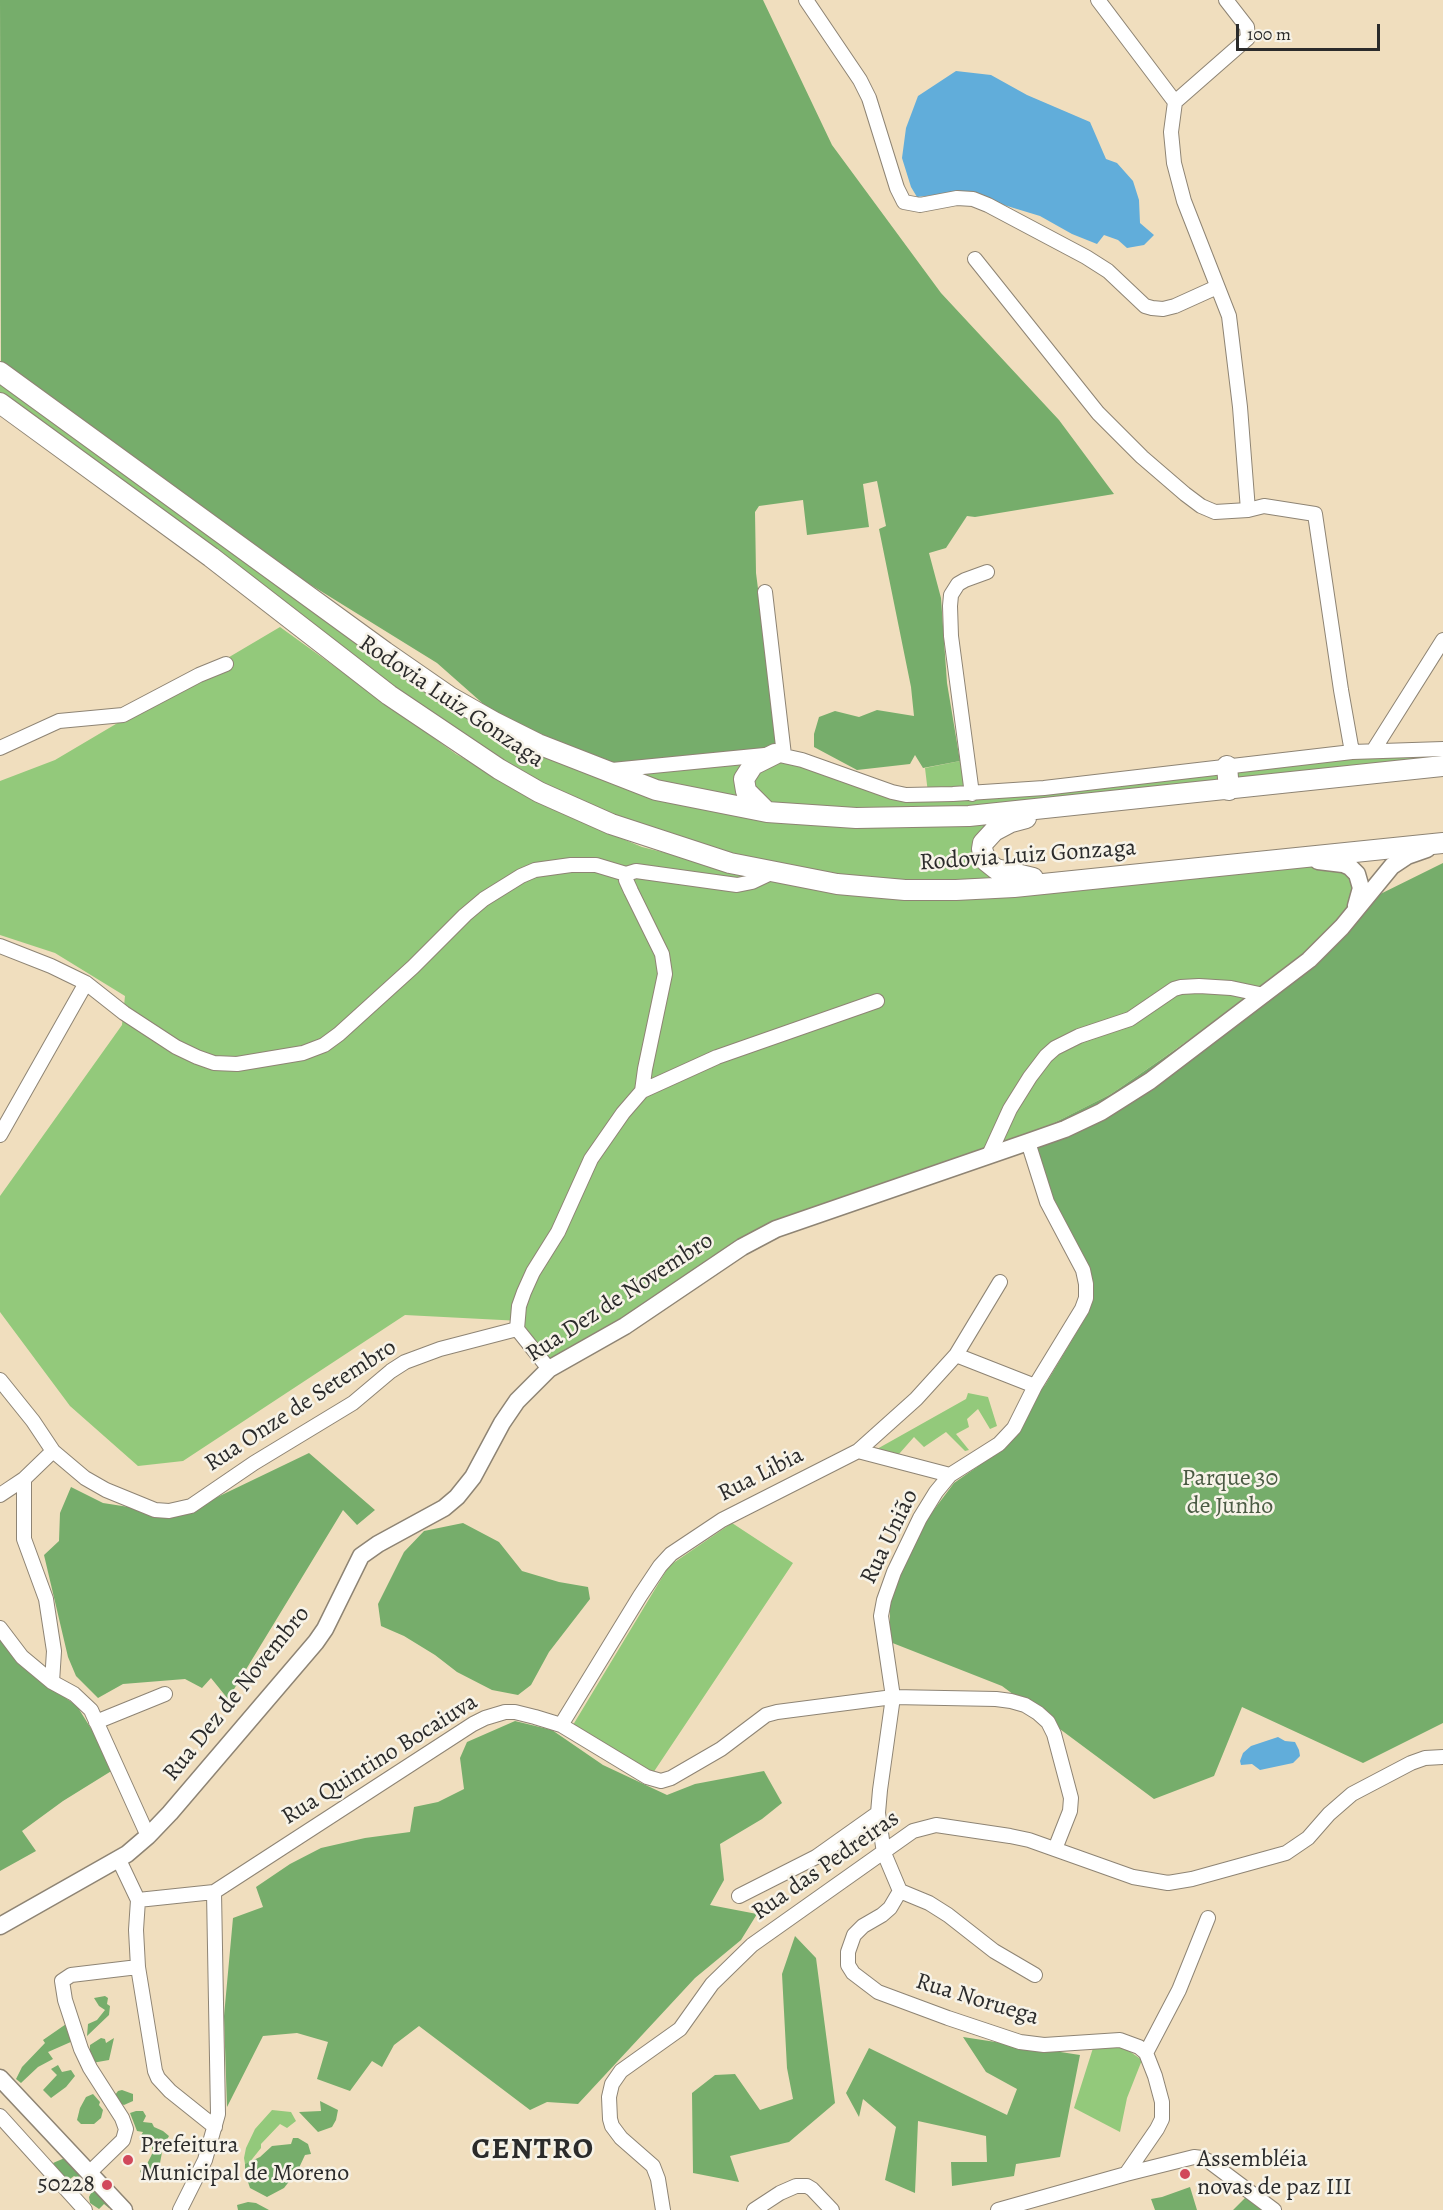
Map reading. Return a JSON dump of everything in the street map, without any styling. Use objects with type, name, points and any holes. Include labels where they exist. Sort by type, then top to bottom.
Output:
[{"type":"highway","name":"Rodovia Luiz Gonzaga","points":[[0,372],[384,652],[450,697],[538,744],[663,792],[767,812],[856,818],[969,816],[1443,766]]},
{"type":"highway","name":"Rodovia Luiz Gonzaga","points":[[0,403],[211,557],[389,695],[499,769],[538,792],[611,824],[730,863],[771,873],[837,884],[905,890],[967,890],[1442,843]]},
{"type":"highway","points":[[767,812],[746,791],[744,778],[753,765],[780,755]]},
{"type":"highway","points":[[1227,766],[1229,790]]},
{"type":"highway","points":[[1052,882],[996,869],[986,861],[982,854],[983,843],[994,831],[1011,822],[1078,806]]},
{"type":"main road","name":"Rua Dez de Novembro","points":[[0,1926],[119,1860],[148,1836],[316,1642],[361,1556],[378,1544],[444,1508],[458,1497],[473,1477],[502,1423],[517,1401],[549,1369],[625,1326],[760,1236],[796,1221],[903,1187],[1028,1142],[1084,1120],[1140,1088],[1309,960],[1342,927],[1383,875],[1397,862],[1442,843]]},
{"type":"main road","points":[[1296,857],[1343,864],[1354,870],[1359,877],[1361,888],[1355,911]]},
{"type":"main road","points":[[0,2078],[124,2210]]},
{"type":"street","points":[[806,0],[860,80],[869,98],[897,188],[904,202],[920,205],[957,198],[973,199],[988,205],[1086,257],[1108,271],[1145,306],[1152,308],[1163,309],[1175,306],[1217,287]]},
{"type":"street","points":[[1098,0],[1175,102]]},
{"type":"street","points":[[1226,0],[1247,27],[1248,38],[1175,102],[1171,132],[1174,163],[1184,201],[1229,316],[1240,407],[1248,510]]},
{"type":"street","points":[[975,259],[1074,386],[1098,413],[1142,457],[1185,494],[1208,510],[1227,513],[1269,506],[1315,514],[1352,752]]},
{"type":"street","points":[[972,794],[951,636],[950,606],[951,595],[958,584],[987,572]]},
{"type":"street","points":[[765,592],[780,755]]},
{"type":"street","points":[[1374,752],[1443,640]]},
{"type":"street","points":[[0,747],[59,721],[123,715],[199,675],[226,664]]},
{"type":"street","points":[[605,770],[780,755],[835,771],[880,789],[906,795],[972,794],[1044,788],[1352,752],[1443,749]]},
{"type":"street","points":[[0,946],[86,983],[124,1013],[176,1047],[213,1063],[237,1064],[303,1053],[324,1045],[412,967],[465,915],[509,882],[535,870],[571,865],[596,866],[626,874],[636,871],[737,885],[752,882],[771,873]]},
{"type":"street","points":[[626,874],[626,880],[662,954],[665,974],[642,1091]]},
{"type":"street","points":[[0,1135],[86,983]]},
{"type":"street","points":[[988,1155],[1010,1109],[1025,1085],[1046,1056],[1055,1048],[1079,1036],[1130,1019],[1174,989],[1181,987],[1231,988],[1264,995]]},
{"type":"street","points":[[549,1369],[518,1329],[517,1315],[524,1293],[533,1272],[558,1232],[591,1160],[623,1113],[642,1091],[717,1057],[877,1001]]},
{"type":"street","name":"Rua União","points":[[900,1891],[884,1853],[878,1813],[893,1697],[881,1616],[884,1600],[894,1572],[920,1518],[936,1492],[950,1474],[999,1444],[1021,1417],[1035,1386],[1082,1309],[1086,1298],[1083,1270],[1047,1202],[1028,1142]]},
{"type":"street","name":"Rua Libia","points":[[561,1725],[640,1596],[671,1554],[722,1520],[858,1451],[916,1399],[956,1355],[1000,1282]]},
{"type":"street","name":"Rua Onze de Setembro","points":[[0,1380],[33,1421],[53,1451],[86,1478],[106,1490],[154,1510],[180,1509],[190,1506],[254,1463],[344,1409],[405,1362],[440,1349],[518,1329]]},
{"type":"street","points":[[956,1355],[1035,1386]]},
{"type":"street","points":[[0,1494],[24,1479],[53,1451]]},
{"type":"street","points":[[858,1451],[950,1474]]},
{"type":"street","points":[[24,1479],[24,1539],[46,1599],[54,1651],[52,1682]]},
{"type":"street","points":[[0,1628],[22,1657],[52,1682],[84,1702],[96,1722],[148,1836]]},
{"type":"street","points":[[96,1722],[165,1694]]},
{"type":"street","name":"Rua Quintino Bocaiuva","points":[[138,1900],[214,1892],[484,1718],[515,1712],[561,1725],[647,1777],[664,1781],[722,1749],[766,1715],[839,1702],[893,1697],[996,1698],[1025,1705],[1048,1722],[1054,1734],[1071,1798],[1070,1810],[1055,1849]]},
{"type":"street","name":"Rua das Pedreiras","points":[[663,2210],[653,2166],[621,2138],[612,2126],[609,2097],[612,2084],[630,2063],[680,2029],[712,1984],[752,1945],[913,1831],[936,1825],[1010,1836],[1055,1849],[1132,1877],[1168,1882],[1192,1879],[1286,1853],[1308,1838],[1329,1814],[1352,1794],[1411,1763],[1425,1758],[1443,1757]]},
{"type":"street","points":[[739,1896],[816,1857],[878,1813]]},
{"type":"street","points":[[119,1860],[138,1900],[136,1930],[138,1967],[150,2045],[158,2078],[170,2091],[215,2127]]},
{"type":"street","points":[[900,1891],[948,1915],[994,1951],[1035,1975]]},
{"type":"street","name":"Rua Noruega","points":[[900,1891],[890,1908],[863,1926],[854,1935],[848,1952],[848,1965],[860,1979],[878,1992],[1020,2042],[1044,2044],[1120,2040],[1139,2047],[1146,2053]]},
{"type":"street","points":[[180,2210],[205,2160],[219,2106],[214,1892]]},
{"type":"street","points":[[1126,2174],[1162,2119],[1162,2102],[1146,2053],[1179,1990],[1208,1918]]},
{"type":"street","points":[[89,2173],[123,2140],[126,2129],[122,2118],[90,2068],[81,2049],[65,2000],[62,1981],[71,1975],[138,1967]]},
{"type":"street","points":[[0,2116],[85,2210]]},
{"type":"street","points":[[998,2210],[1194,2157],[1210,2162],[1274,2210]]},
{"type":"street","points":[[754,2210],[791,2187],[803,2186],[812,2189],[832,2210]]},
{"type":"green space","points":[[0,0],[763,0],[832,145],[941,293],[1059,420],[1114,494],[975,517],[967,516],[946,548],[929,553],[941,598],[947,683],[960,761],[923,768],[915,755],[910,764],[857,770],[814,747],[814,734],[819,717],[835,711],[859,717],[877,710],[914,716],[911,687],[879,529],[886,526],[877,481],[863,484],[869,527],[807,535],[803,500],[759,506],[755,512],[756,573],[778,746],[682,762],[605,769],[497,716],[437,663],[214,525],[1,363]]},
{"type":"green space","points":[[0,366],[411,673],[652,792],[768,815],[1031,814],[979,844],[1023,883],[887,887],[650,836],[504,768],[0,405]]},
{"type":"green space","points":[[280,627],[456,754],[550,808],[642,847],[806,888],[1085,888],[1294,863],[1341,870],[1351,876],[1356,888],[1350,909],[1301,962],[1111,1094],[1038,1131],[831,1204],[550,1361],[521,1321],[405,1315],[183,1461],[138,1466],[70,1406],[0,1312],[0,1196],[122,1025],[125,996],[55,953],[0,935],[0,781],[55,760]]},
{"type":"green space","points":[[1443,751],[1443,763],[1016,810],[769,809],[753,797],[751,769],[777,758],[888,797]]},
{"type":"green space","points":[[765,757],[741,776],[762,810],[615,771]]},
{"type":"green space","points":[[960,761],[966,790],[928,793],[925,768]]},
{"type":"green space","name":"Parque 30 de Junho","points":[[1443,863],[1443,1723],[1363,1763],[1242,1707],[1214,1776],[1154,1799],[1002,1686],[890,1642],[890,1598],[924,1523],[954,1483],[977,1467],[1045,1385],[1087,1315],[1091,1281],[1052,1198],[1036,1154],[1038,1131],[1111,1094],[1301,962],[1350,909]]},
{"type":"green space","points":[[968,1393],[988,1397],[997,1426],[990,1429],[978,1409],[967,1419],[969,1427],[956,1434],[969,1450],[965,1451],[946,1432],[924,1447],[914,1437],[899,1454],[877,1449],[966,1399]]},
{"type":"green space","points":[[309,1453],[375,1510],[357,1525],[343,1510],[228,1699],[211,1678],[202,1688],[185,1679],[123,1684],[98,1698],[76,1676],[68,1657],[44,1555],[59,1541],[60,1513],[71,1487],[103,1503],[180,1515]]},
{"type":"green space","points":[[463,1523],[499,1542],[522,1571],[559,1582],[588,1587],[590,1599],[549,1652],[531,1685],[518,1695],[492,1690],[457,1672],[404,1636],[381,1626],[378,1604],[404,1552],[424,1531]]},
{"type":"green space","points":[[732,1523],[793,1563],[651,1776],[573,1725],[669,1566]]},
{"type":"green space","points":[[0,1634],[30,1673],[77,1706],[113,1770],[63,1801],[22,1831],[36,1851],[0,1871]]},
{"type":"green space","points":[[515,1721],[552,1730],[603,1765],[667,1795],[695,1784],[764,1771],[782,1803],[762,1819],[720,1844],[724,1880],[710,1905],[757,1914],[741,1940],[695,1978],[578,2104],[547,2102],[530,2110],[419,2026],[394,2045],[382,2067],[372,2061],[350,2091],[317,2079],[328,2042],[297,2033],[263,2036],[227,2107],[224,2016],[233,1918],[263,1907],[256,1887],[290,1864],[321,1848],[365,1838],[410,1832],[414,1807],[438,1802],[464,1789],[460,1758],[467,1742]]},
{"type":"green space","points":[[795,1936],[816,1958],[835,2103],[789,2142],[730,2156],[739,2182],[693,2173],[692,2093],[715,2075],[735,2074],[760,2110],[793,2099],[787,2068],[782,1974]]},
{"type":"green space","points":[[105,1996],[110,2006],[109,2015],[87,2036],[88,2024],[97,2020],[105,2010],[94,1998]]},
{"type":"green space","points":[[69,2022],[73,2041],[48,2052],[53,2059],[38,2067],[21,2083],[16,2079],[22,2067],[45,2043],[43,2040]]},
{"type":"green space","points":[[963,2037],[1080,2055],[1060,2157],[1016,2164],[1014,2176],[952,2186],[951,2162],[987,2162],[986,2136],[918,2121],[915,2193],[885,2180],[896,2127],[863,2099],[859,2117],[846,2093],[869,2048],[1007,2115],[1017,2089],[986,2072]]},
{"type":"green space","points":[[101,2038],[105,2039],[106,2043],[114,2038],[109,2060],[92,2063],[90,2045]]},
{"type":"green space","points":[[1122,2046],[1142,2060],[1127,2098],[1120,2132],[1074,2108],[1093,2048]]},
{"type":"green space","points":[[58,2065],[62,2072],[71,2070],[75,2076],[66,2087],[51,2098],[43,2090],[57,2075],[51,2069]]},
{"type":"green space","points":[[122,2090],[133,2094],[133,2101],[124,2105],[117,2102],[115,2095]]},
{"type":"green space","points":[[93,2094],[103,2110],[101,2118],[94,2124],[81,2124],[77,2120],[80,2108],[86,2097]]},
{"type":"green space","points":[[320,2101],[338,2110],[332,2127],[318,2132],[299,2112],[321,2111]]},
{"type":"green space","points":[[272,2110],[291,2112],[296,2121],[287,2128],[280,2124],[261,2144],[261,2148],[249,2163],[245,2164],[246,2148],[255,2129]]},
{"type":"green space","points":[[143,2111],[146,2116],[143,2122],[152,2123],[154,2127],[169,2136],[163,2147],[160,2163],[148,2181],[143,2178],[140,2171],[152,2154],[152,2144],[145,2138],[139,2139],[143,2132],[137,2131],[130,2113]]},
{"type":"green space","points":[[293,2138],[298,2138],[308,2144],[311,2154],[305,2155],[298,2170],[284,2188],[267,2197],[250,2188],[245,2173],[245,2164],[260,2157],[272,2146],[291,2144]]},
{"type":"green space","points":[[67,2157],[80,2176],[78,2178],[74,2176],[70,2179],[61,2175],[53,2163]]},
{"type":"green space","points":[[1190,2187],[1197,2210],[1155,2210],[1151,2199]]},
{"type":"green space","points":[[96,2188],[113,2201],[109,2208],[104,2204],[99,2209],[90,2203],[89,2197]]},
{"type":"green space","points":[[1247,2196],[1264,2210],[1233,2210]]},
{"type":"green space","points":[[248,2202],[256,2203],[269,2210],[238,2210],[237,2205]]},
{"type":"water","points":[[956,71],[991,75],[1027,95],[1090,122],[1106,159],[1117,163],[1133,181],[1139,200],[1140,223],[1154,235],[1144,245],[1127,248],[1118,240],[1104,235],[1097,244],[1072,234],[1040,216],[961,192],[917,197],[911,187],[902,158],[906,128],[918,96]]},
{"type":"water","points":[[1278,1737],[1285,1741],[1295,1742],[1300,1756],[1293,1763],[1260,1770],[1252,1764],[1241,1765],[1243,1753],[1251,1746]]},
{"type":"place","name":"Prefeitura Municipal de Moreno","points":[[128,2160]]},
{"type":"place","name":"Assembléia novas de paz III","points":[[1185,2174]]},
{"type":"place","name":"50228","points":[[107,2185]]},
{"type":"district","name":"CENTRO","points":[[533,2151]]}]
